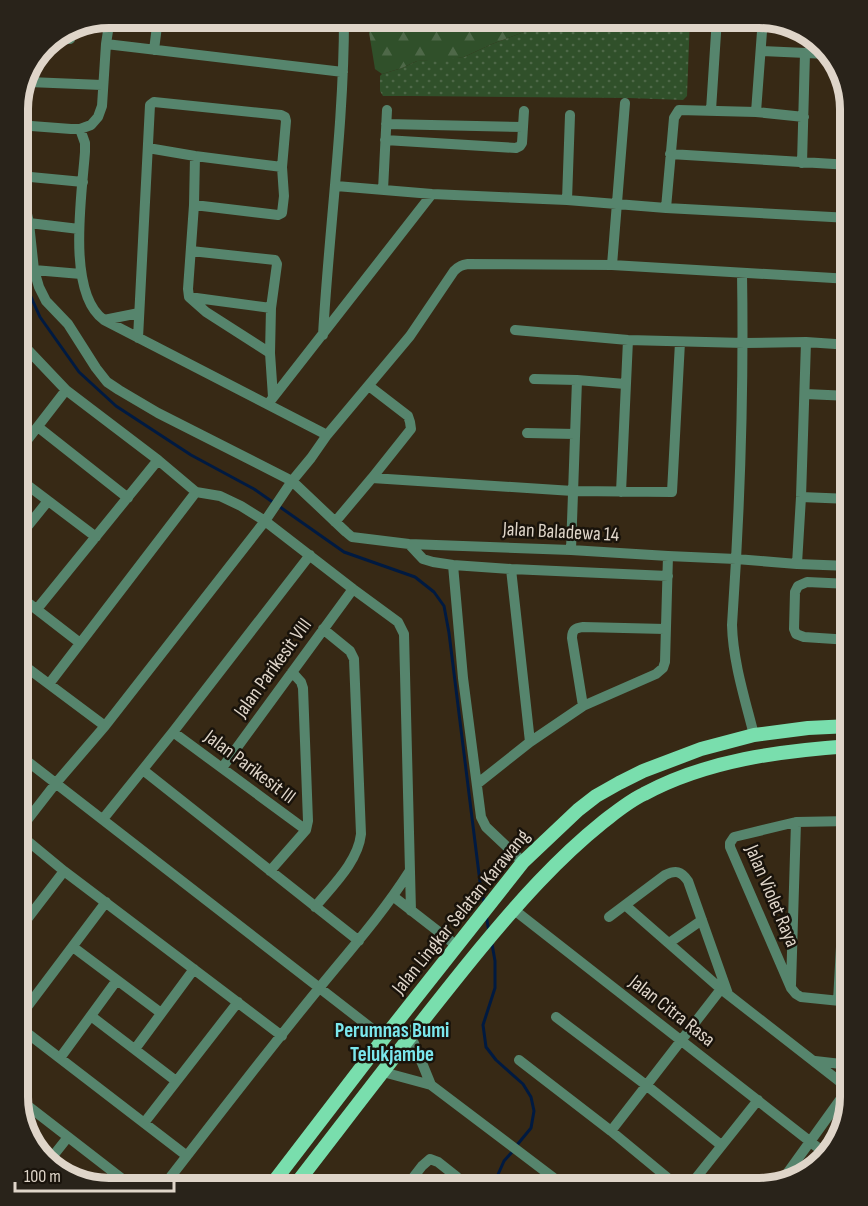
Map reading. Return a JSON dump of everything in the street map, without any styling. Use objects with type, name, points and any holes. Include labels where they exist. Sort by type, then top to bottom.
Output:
[{"type":"main road","name":"Jalan Lingkar Selatan Karawang","points":[[277,1177],[523,862],[578,810],[619,783],[701,748],[754,735],[840,726]]},
{"type":"main road","name":"Jalan Lingkar Selatan Karawang","points":[[301,1177],[443,994],[513,909],[581,841],[619,809],[644,794],[689,774],[742,759],[840,747]]},
{"type":"street","points":[[29,126],[80,129],[91,125],[98,117],[102,106],[108,28]]},
{"type":"street","points":[[154,50],[157,28]]},
{"type":"street","points":[[323,335],[336,186],[344,28]]},
{"type":"street","points":[[711,110],[716,29]]},
{"type":"street","points":[[756,112],[762,29]]},
{"type":"street","points":[[106,44],[343,72]]},
{"type":"street","points":[[761,51],[817,54]]},
{"type":"street","points":[[802,163],[805,53]]},
{"type":"street","points":[[34,82],[102,86]]},
{"type":"street","points":[[138,338],[150,105],[154,102],[285,117],[282,213],[278,215],[194,205]]},
{"type":"street","points":[[612,265],[625,103]]},
{"type":"street","points":[[383,190],[387,110]]},
{"type":"street","points":[[666,208],[674,118],[680,110],[756,112],[804,117]]},
{"type":"street","points":[[386,140],[516,148],[522,143],[524,111]]},
{"type":"street","points":[[567,200],[570,115]]},
{"type":"street","points":[[386,124],[524,127]]},
{"type":"street","points":[[80,129],[85,143],[79,229],[81,274],[91,306],[97,315],[138,338],[271,401],[327,435]]},
{"type":"street","points":[[148,148],[282,167]]},
{"type":"street","points":[[670,154],[802,163],[840,163]]},
{"type":"street","points":[[195,156],[189,297],[206,312],[270,353]]},
{"type":"street","points":[[29,175],[83,182]]},
{"type":"street","points":[[336,186],[432,194],[840,218]]},
{"type":"street","points":[[271,401],[432,194]]},
{"type":"street","points":[[29,223],[79,229]]},
{"type":"street","name":"Jalan Baladewa 14","points":[[29,223],[34,270],[39,287],[46,301],[68,324],[107,382],[158,413],[292,481],[352,537],[409,544],[572,550],[840,566]]},
{"type":"street","points":[[192,251],[275,260],[277,264],[270,353],[271,401]]},
{"type":"street","points":[[29,818],[105,726],[265,521],[327,435],[410,336],[454,271],[462,264],[612,265],[840,278]]},
{"type":"street","points":[[34,270],[81,274]]},
{"type":"street","points":[[742,273],[744,343],[741,464],[732,639],[736,665],[754,735]]},
{"type":"street","points":[[189,297],[272,308]]},
{"type":"street","points":[[104,320],[139,313]]},
{"type":"street","points":[[515,330],[628,340],[840,344]]},
{"type":"street","points":[[621,492],[628,340]]},
{"type":"street","points":[[372,478],[573,491],[672,492],[680,342]]},
{"type":"street","points":[[797,564],[806,342]]},
{"type":"street","points":[[29,351],[66,390],[196,492],[220,496],[265,521],[398,622],[404,634],[411,910]]},
{"type":"street","points":[[534,379],[625,384]]},
{"type":"street","points":[[572,550],[577,380]]},
{"type":"street","points":[[335,522],[411,429],[408,416],[369,386]]},
{"type":"street","points":[[29,438],[66,390]]},
{"type":"street","points":[[805,394],[840,396]]},
{"type":"street","points":[[38,427],[128,498]]},
{"type":"street","points":[[527,433],[575,434]]},
{"type":"street","points":[[37,609],[158,460]]},
{"type":"street","points":[[29,486],[96,537]]},
{"type":"street","points":[[49,684],[196,492]]},
{"type":"street","points":[[801,497],[840,499]]},
{"type":"street","points":[[29,524],[48,501]]},
{"type":"street","points":[[409,544],[423,559],[453,565],[668,576]]},
{"type":"street","points":[[103,819],[310,555]]},
{"type":"street","points":[[477,784],[530,742],[584,706],[663,669],[668,556]]},
{"type":"street","points":[[453,565],[464,678],[483,822],[523,862]]},
{"type":"street","points":[[512,569],[530,742]]},
{"type":"street","points":[[840,584],[807,582],[798,586],[795,592],[794,630],[796,634],[804,637],[840,639]]},
{"type":"street","name":"Jalan Parikesit VIII","points":[[222,768],[353,589]]},
{"type":"street","points":[[29,603],[80,643]]},
{"type":"street","points":[[584,706],[572,639],[572,632],[576,628],[665,629]]},
{"type":"street","points":[[315,907],[353,860],[361,834],[354,659],[350,651],[324,629]]},
{"type":"street","points":[[29,669],[105,726]]},
{"type":"street","points":[[270,871],[306,830],[309,814],[303,688],[292,672]]},
{"type":"street","name":"Jalan Parikesit III","points":[[173,732],[306,830]]},
{"type":"street","points":[[29,762],[384,1038]]},
{"type":"street","points":[[143,770],[359,941]]},
{"type":"street","name":"Jalan Violet Raya","points":[[791,988],[730,843],[734,837],[796,822],[840,821]]},
{"type":"street","points":[[796,822],[791,988],[801,997],[838,1001],[840,968]]},
{"type":"street","points":[[29,841],[64,871],[282,1036]]},
{"type":"street","points":[[29,916],[64,871]]},
{"type":"street","points":[[171,1177],[319,987],[394,897],[410,871]]},
{"type":"street","points":[[609,917],[665,875],[680,872],[688,881],[725,991]]},
{"type":"street","points":[[394,897],[457,946]]},
{"type":"street","points":[[29,1004],[106,902]]},
{"type":"street","points":[[625,905],[725,991],[840,1080]]},
{"type":"street","name":"Jalan Citra Rasa","points":[[513,909],[820,1149]]},
{"type":"street","points":[[669,943],[702,920]]},
{"type":"street","points":[[72,947],[161,1013]]},
{"type":"street","points":[[135,1049],[194,969]]},
{"type":"street","points":[[60,1058],[117,980]]},
{"type":"street","points":[[611,1131],[680,1041],[725,991]]},
{"type":"street","points":[[144,1123],[238,1002]]},
{"type":"street","points":[[91,1016],[177,1081]]},
{"type":"street","points":[[556,1017],[646,1085],[721,1146]]},
{"type":"street","points":[[29,1034],[187,1156]]},
{"type":"street","points":[[411,1036],[431,1085]]},
{"type":"street","points":[[519,1060],[668,1178]]},
{"type":"street","points":[[812,1060],[840,1064]]},
{"type":"street","points":[[383,1072],[431,1085],[553,1178]]},
{"type":"street","points":[[696,1178],[758,1100]]},
{"type":"street","points":[[789,1171],[840,1100]]},
{"type":"street","points":[[29,1107],[120,1177]]},
{"type":"street","points":[[54,1155],[68,1137]]},
{"type":"street","points":[[413,1177],[430,1159],[438,1162],[457,1177]]},
{"type":"green space","points":[[368,28],[533,29],[464,57],[417,61],[382,74],[375,69]]},
{"type":"green space","points":[[533,29],[690,29],[687,96],[683,100],[383,96],[380,91],[382,74],[417,61],[464,57]]},
{"type":"waterway","points":[[29,292],[40,317],[79,372],[116,406],[191,455],[254,489],[274,503]]},
{"type":"waterway","points":[[280,507],[344,552],[415,577],[434,592],[444,606],[484,902]]},
{"type":"waterway","points":[[486,915],[489,932]]},
{"type":"waterway","points":[[492,944],[495,961],[495,988],[483,1025],[486,1047],[496,1060],[523,1084],[531,1097],[534,1111],[531,1128],[517,1145]]},
{"type":"waterway","points":[[497,1178],[504,1161],[513,1151]]},
{"type":"district","name":"Perumnas Bumi Telukjambe","points":[[392,1042]]}]
